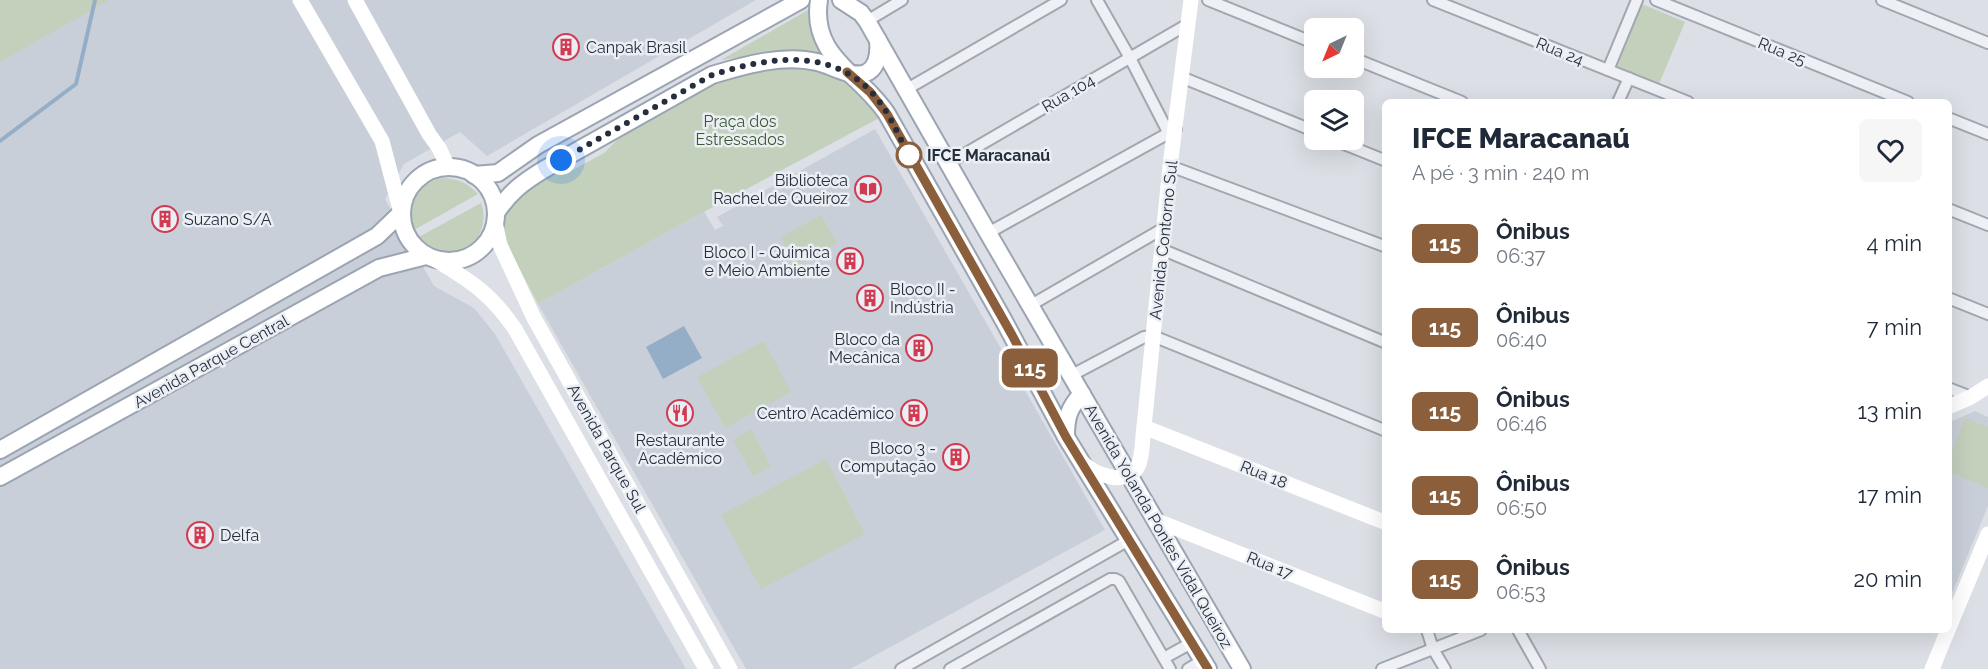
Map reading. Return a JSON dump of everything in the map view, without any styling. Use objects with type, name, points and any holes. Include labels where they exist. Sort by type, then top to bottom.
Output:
[{"type":"main road","points":[[474,175],[498,173],[538,146],[801,0]]},
{"type":"main road","points":[[819,0],[817,15],[823,38],[838,64],[847,72]]},
{"type":"main road","points":[[841,0],[861,11]]},
{"type":"main road","name":"Avenida Yolanda Pontes Vidal Queiroz","points":[[861,11],[1242,669]]},
{"type":"main road","points":[[495,217],[490,192],[474,175],[462,169],[448,167],[434,169],[421,176],[404,198],[401,213],[408,238],[419,251],[431,258],[456,261],[474,254],[488,240],[495,217],[506,197],[527,180],[712,75],[737,67],[788,59],[818,62],[847,72],[864,74],[873,67],[879,51],[878,40]]},
{"type":"main road","name":"Avenida Yolanda Pontes Vidal Queiroz","points":[[847,72],[870,92],[887,114],[1066,437],[1206,664]]},
{"type":"main road","name":"Avenida Parque Central","points":[[0,450],[377,236],[401,213]]},
{"type":"main road","name":"Avenida Parque Central","points":[[0,477],[378,268],[431,258]]},
{"type":"main road","points":[[1066,437],[1070,409],[1082,394]]},
{"type":"street","points":[[300,0],[382,141],[401,213]]},
{"type":"street","points":[[355,0],[448,167]]},
{"type":"street","points":[[861,11],[902,0]]},
{"type":"street","points":[[907,89],[1061,0]]},
{"type":"street","points":[[988,233],[1172,130],[1097,0]]},
{"type":"street","name":"Avenida Contorno Sul","points":[[1128,474],[1138,466],[1144,427],[1172,130],[1191,0]]},
{"type":"street","points":[[1208,0],[1304,39]]},
{"type":"street","name":"Rua 24","points":[[1433,0],[1681,99]]},
{"type":"street","points":[[1608,70],[1637,0]]},
{"type":"street","name":"Rua 25","points":[[1656,0],[1901,99]]},
{"type":"street","points":[[1882,0],[1988,43]]},
{"type":"street","name":"Rua 104","points":[[949,163],[1188,24]]},
{"type":"street","points":[[1364,62],[1455,99]]},
{"type":"street","points":[[1181,77],[1304,127]]},
{"type":"street","points":[[1619,99],[1629,78]]},
{"type":"street","points":[[1952,120],[1988,134]]},
{"type":"street","points":[[1359,150],[1382,159]]},
{"type":"street","points":[[1170,166],[1382,245]]},
{"type":"street","points":[[1952,211],[1988,225]]},
{"type":"street","name":"Avenida Parque Sul","points":[[495,217],[500,245],[534,318],[730,669]]},
{"type":"street","points":[[1031,305],[1164,228]]},
{"type":"street","points":[[1161,249],[1382,341]]},
{"type":"street","name":"Avenida Parque Sul","points":[[431,258],[466,278],[487,294],[500,307],[515,329],[706,669]]},
{"type":"street","points":[[1952,300],[1988,314]]},
{"type":"street","points":[[1072,375],[1144,337],[1153,336],[1382,429]]},
{"type":"street","points":[[1952,405],[1988,386]]},
{"type":"street","points":[[1952,390],[1971,397]]},
{"type":"street","name":"Rua 18","points":[[1144,427],[1382,521]]},
{"type":"street","points":[[1080,460],[1100,474],[1119,478],[1128,474]]},
{"type":"street","name":"Rua 17","points":[[1155,520],[1382,610]]},
{"type":"street","points":[[1952,622],[1983,559],[1988,534]]},
{"type":"street","points":[[901,669],[1129,540]]},
{"type":"street","points":[[950,669],[1110,579],[1119,581],[1170,669]]},
{"type":"street","points":[[1429,633],[1433,649],[1444,669]]},
{"type":"street","points":[[1382,669],[1473,633]]},
{"type":"street","points":[[1520,633],[1540,669]]},
{"type":"street","points":[[1932,669],[1947,633]]},
{"type":"street","points":[[1164,658],[1193,642]]},
{"type":"street","points":[[1188,669],[1206,664]]},
{"type":"shaded area","points":[[0,0],[756,0],[487,156],[460,132],[404,164],[385,199],[434,286],[474,308],[495,334],[686,669],[0,669]]},
{"type":"shaded area","points":[[875,129],[1105,530],[850,669],[746,669],[538,304],[698,215],[702,208],[715,230],[723,226],[717,217]]},
{"type":"shaded area","points":[[1975,411],[1988,417],[1988,506],[1952,593],[1952,421]]},
{"type":"green space","points":[[0,0],[109,0],[0,62]]},
{"type":"green space","points":[[1642,4],[1685,22],[1659,84],[1617,66]]},
{"type":"green space","points":[[808,10],[815,39],[825,55],[810,51],[782,51],[721,60]]},
{"type":"green space","name":"Praça dos Estressados","points":[[782,66],[815,69],[839,77],[859,93],[881,117],[538,304],[503,237],[502,215],[519,194],[552,176],[573,170],[604,153],[621,136],[713,81],[732,74]]},
{"type":"green space","points":[[443,178],[462,182],[478,194],[414,230],[411,211],[415,196],[425,185]]},
{"type":"green space","points":[[481,203],[483,222],[476,240],[469,248],[451,255],[440,254],[427,248],[417,238]]},
{"type":"green space","points":[[821,215],[837,243],[796,266],[781,237]]},
{"type":"green space","points":[[764,341],[791,392],[725,428],[697,377]]},
{"type":"green space","points":[[1965,418],[1988,427],[1988,488],[1952,473],[1952,453]]},
{"type":"green space","points":[[751,429],[771,466],[753,476],[733,440]]},
{"type":"green space","points":[[826,459],[865,534],[761,589],[721,515]]},
{"type":"water","points":[[684,326],[702,358],[663,379],[646,347]]},
{"type":"waterway","points":[[0,141],[76,84],[95,0]]},
{"type":"bus line","name":"115","points":[[847,72],[879,101],[887,114],[1012,335],[1066,437],[1208,669]]},
{"type":"place","name":"Canpak Brasil","points":[[566,47]]},
{"type":"place","name":"IFCE Maracanaú","points":[[909,155]]},
{"type":"place","name":"Biblioteca Rachel de Queiroz","points":[[868,189]]},
{"type":"place","name":"Suzano S/A","points":[[165,219]]},
{"type":"place","name":"Bloco I - Quimica e Meio Ambiente","points":[[850,261]]},
{"type":"place","name":"Bloco II - Indústria","points":[[870,298]]},
{"type":"place","name":"Bloco da Mecânica","points":[[919,348]]},
{"type":"place","name":"Restaurante Acadêmico","points":[[680,413]]},
{"type":"place","name":"Centro Acadêmico","points":[[914,413]]},
{"type":"place","name":"Bloco 3 - Computação","points":[[956,457]]},
{"type":"place","name":"Delfa","points":[[200,535]]},
{"type":"route","points":[[561,160],[712,75],[737,67],[788,59],[818,62],[847,72],[879,101],[911,158],[909,155]]}]
